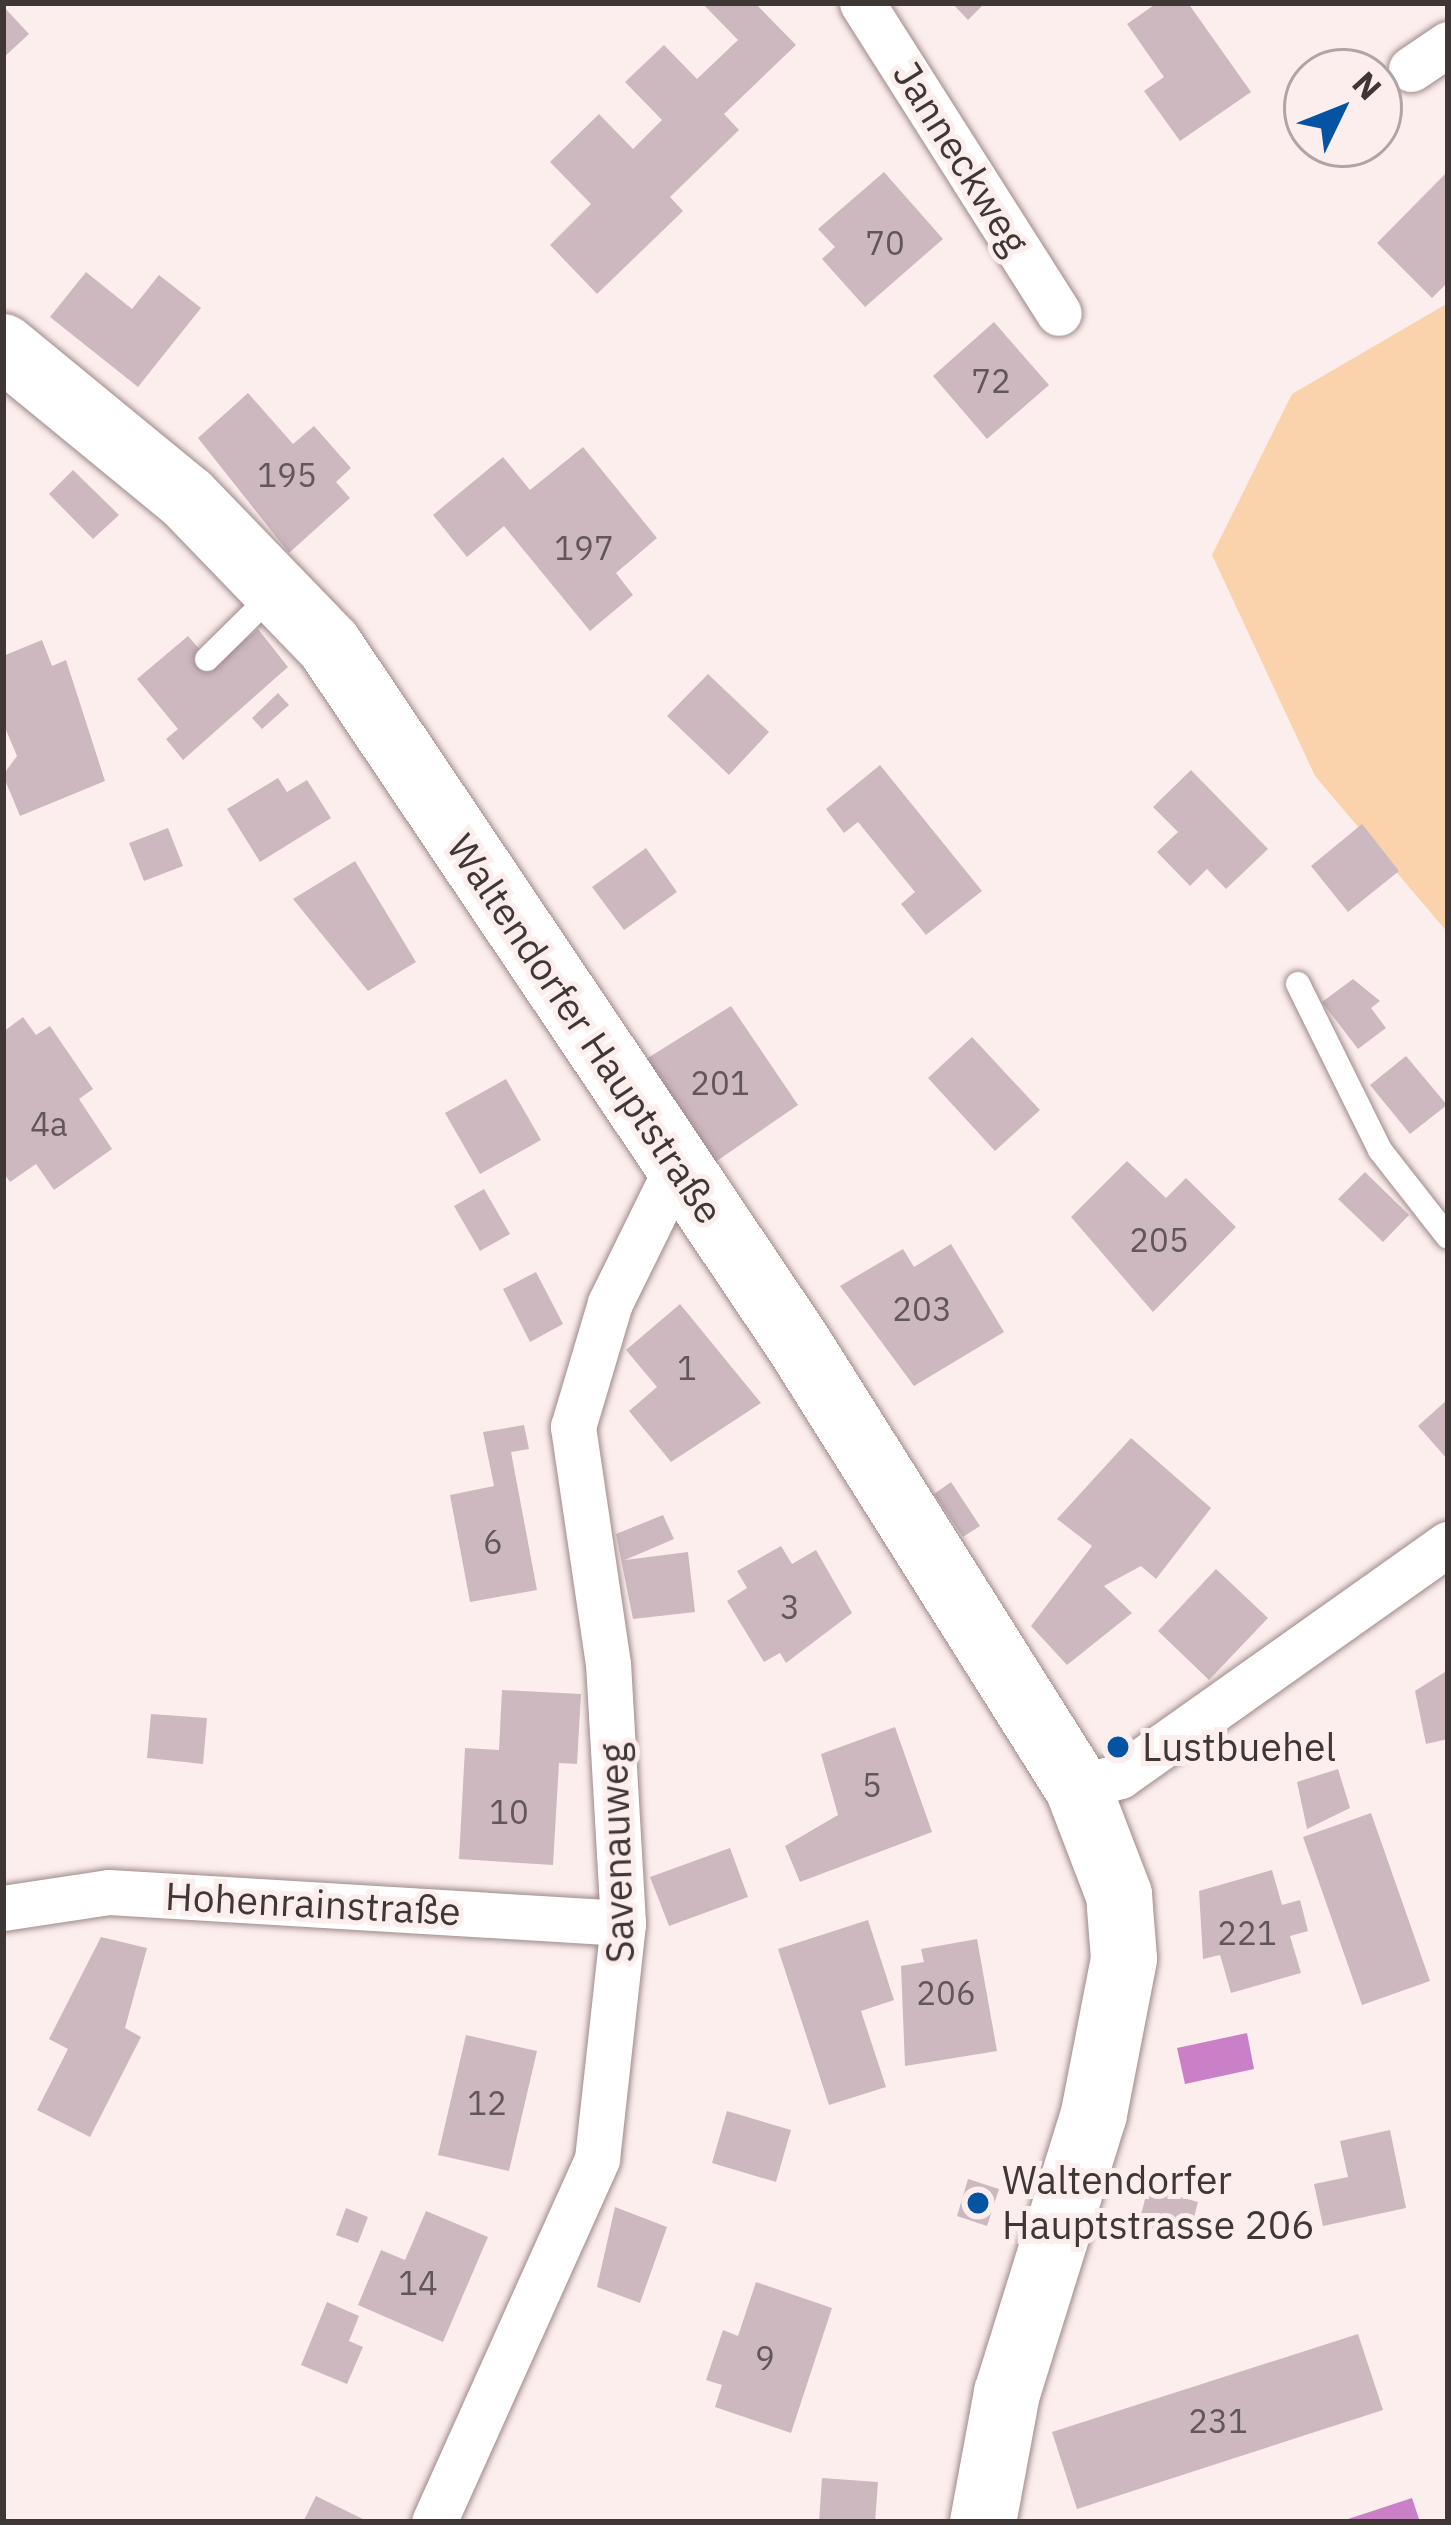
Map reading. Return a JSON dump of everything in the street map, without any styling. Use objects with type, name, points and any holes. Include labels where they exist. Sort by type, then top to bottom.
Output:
[{"type":"main road","name":"Waltendorfer Hauptstraße","points":[[3,347],[187,498],[278,589],[388,728],[675,1171],[883,1473],[1078,1788],[1119,1895],[1124,1959],[1094,2114],[1007,2393],[982,2522]]},
{"type":"street","name":"Janneckweg","points":[[862,3],[1059,313]]},
{"type":"street","points":[[1411,69],[1448,44]]},
{"type":"street","name":"Savenauweg","points":[[434,2522],[597,2159],[623,1923],[608,1664],[573,1427],[610,1303],[675,1171]]},
{"type":"street","points":[[1078,1788],[1120,1776],[1448,1544]]},
{"type":"street","name":"Hohenrainstraße","points":[[3,1908],[109,1892],[623,1923]]},
{"type":"lane","points":[[207,659],[278,589]]},
{"type":"lane","points":[[1298,984],[1380,1150],[1448,1237]]},
{"type":"shaded area","points":[[1448,303],[1448,933],[1315,776],[1212,555],[1292,394]]},
{"type":"shaded area","points":[[1247,2033],[1254,2069],[1185,2084],[1177,2048]]},
{"type":"shaded area","points":[[1412,2498],[1420,2522],[1339,2522]]},
{"type":"building","points":[[702,3],[755,3],[796,45],[724,114],[739,130],[670,197],[683,211],[597,294],[550,245],[591,204],[550,162],[599,114],[633,149],[662,120],[625,82],[664,45],[697,79],[738,40]]},
{"type":"building","points":[[952,3],[985,3],[968,20]]},
{"type":"building","points":[[1157,3],[1188,3],[1251,92],[1180,141],[1144,91],[1164,77],[1127,24]]},
{"type":"building","points":[[3,6],[29,34],[3,58]]},
{"type":"building","points":[[1448,171],[1448,282],[1432,298],[1377,243]]},
{"type":"building","points":[[884,172],[943,239],[865,307],[822,259],[835,247],[818,229]]},
{"type":"building","points":[[86,272],[132,309],[159,275],[201,308],[138,387],[50,317]]},
{"type":"building","points":[[994,322],[1049,385],[987,439],[933,376]]},
{"type":"building","points":[[248,393],[293,444],[314,426],[351,468],[336,482],[350,498],[289,553],[198,438]]},
{"type":"building","points":[[583,447],[657,538],[616,573],[633,595],[590,631],[504,526],[467,557],[433,515],[503,457],[530,490]]},
{"type":"building","points":[[73,470],[119,515],[93,539],[49,494]]},
{"type":"building","points":[[258,629],[288,667],[183,760],[166,739],[178,729],[137,679],[188,636],[214,666]]},
{"type":"building","points":[[42,640],[52,666],[66,660],[105,781],[20,816],[3,775],[17,756],[3,723],[3,656]]},
{"type":"building","points":[[708,674],[769,732],[729,775],[667,716]]},
{"type":"building","points":[[278,693],[289,705],[262,729],[252,718]]},
{"type":"building","points":[[880,765],[982,891],[926,935],[901,904],[915,892],[858,822],[844,833],[826,809]]},
{"type":"building","points":[[1191,770],[1268,849],[1226,889],[1207,869],[1190,886],[1157,852],[1178,832],[1153,807]]},
{"type":"building","points":[[278,778],[287,792],[307,780],[331,818],[260,862],[227,809]]},
{"type":"building","points":[[1362,824],[1399,871],[1348,912],[1311,866]]},
{"type":"building","points":[[168,828],[183,866],[144,881],[129,843]]},
{"type":"building","points":[[646,848],[677,892],[624,930],[592,887]]},
{"type":"building","points":[[355,861],[416,962],[368,991],[293,899]]},
{"type":"building","points":[[1353,979],[1380,1001],[1371,1008],[1386,1028],[1358,1049],[1322,1002]]},
{"type":"building","points":[[731,1006],[798,1105],[711,1165],[643,1061]]},
{"type":"building","points":[[23,1017],[36,1035],[50,1026],[93,1089],[79,1099],[112,1149],[54,1190],[36,1164],[10,1182],[3,1172],[3,1032]]},
{"type":"building","points":[[972,1037],[1040,1110],[995,1151],[928,1078]]},
{"type":"building","points":[[1406,1056],[1447,1105],[1410,1134],[1370,1085]]},
{"type":"building","points":[[506,1079],[541,1140],[480,1174],[445,1113]]},
{"type":"building","points":[[1127,1161],[1166,1198],[1186,1178],[1236,1227],[1153,1312],[1071,1217]]},
{"type":"building","points":[[1365,1172],[1409,1215],[1383,1242],[1338,1199]]},
{"type":"building","points":[[484,1189],[510,1234],[480,1251],[454,1206]]},
{"type":"building","points":[[951,1244],[1004,1332],[914,1386],[840,1286],[903,1249],[914,1267]]},
{"type":"building","points":[[536,1272],[563,1324],[530,1342],[503,1289]]},
{"type":"building","points":[[680,1304],[761,1403],[671,1462],[629,1411],[657,1387],[626,1350]]},
{"type":"building","points":[[1448,1399],[1448,1460],[1418,1426]]},
{"type":"building","points":[[524,1425],[529,1449],[511,1452],[537,1590],[470,1602],[450,1495],[494,1486],[483,1432]]},
{"type":"building","points":[[1131,1438],[1211,1508],[1156,1579],[1141,1566],[1104,1586],[1132,1613],[1067,1665],[1031,1626],[1092,1546],[1057,1519]]},
{"type":"building","points":[[951,1482],[980,1526],[963,1537],[934,1494]]},
{"type":"building","points":[[663,1515],[674,1539],[625,1560],[688,1552],[695,1612],[633,1619],[616,1534]]},
{"type":"building","points":[[781,1546],[792,1564],[816,1550],[852,1613],[786,1663],[780,1653],[764,1662],[727,1601],[747,1588],[737,1571]]},
{"type":"building","points":[[1216,1569],[1268,1618],[1209,1680],[1158,1631]]},
{"type":"building","points":[[1448,1670],[1448,1739],[1426,1744],[1415,1691]]},
{"type":"building","points":[[502,1690],[581,1694],[577,1764],[559,1763],[553,1865],[459,1859],[465,1748],[499,1750]]},
{"type":"building","points":[[151,1714],[207,1718],[203,1764],[147,1758]]},
{"type":"building","points":[[895,1727],[932,1832],[800,1882],[785,1846],[838,1815],[821,1754]]},
{"type":"building","name":"Lustbuehel","points":[[1119,1732],[1133,1748],[1118,1762],[1104,1745]]},
{"type":"building","points":[[1338,1769],[1350,1808],[1307,1829],[1297,1782]]},
{"type":"building","points":[[1371,1813],[1430,1981],[1362,2005],[1303,1837]]},
{"type":"building","points":[[730,1848],[748,1897],[669,1926],[650,1877]]},
{"type":"building","points":[[1272,1870],[1282,1905],[1300,1900],[1308,1931],[1290,1936],[1301,1973],[1231,1993],[1220,1955],[1203,1959],[1199,1891]]},
{"type":"building","points":[[868,1920],[894,2000],[861,2011],[886,2087],[829,2105],[778,1949]]},
{"type":"building","points":[[101,1937],[147,1948],[125,2028],[141,2037],[90,2137],[37,2110],[68,2049],[49,2039]]},
{"type":"building","points":[[977,1939],[997,2051],[905,2066],[901,1966],[924,1962],[921,1949]]},
{"type":"building","points":[[466,2035],[537,2051],[509,2171],[438,2155]]},
{"type":"building","points":[[727,2111],[791,2130],[776,2182],[712,2163]]},
{"type":"building","points":[[1390,2130],[1406,2208],[1323,2226],[1314,2184],[1348,2177],[1340,2141]]},
{"type":"building","name":"Waltendorfer Hauptstrasse 206","points":[[968,2179],[999,2189],[987,2226],[957,2216]]},
{"type":"building","points":[[1148,2188],[1198,2202],[1188,2240],[1138,2226]]},
{"type":"building","points":[[615,2207],[667,2227],[640,2303],[597,2287]]},
{"type":"building","points":[[346,2208],[368,2217],[358,2243],[336,2235]]},
{"type":"building","points":[[426,2211],[488,2237],[443,2342],[358,2305],[381,2250],[405,2260]]},
{"type":"building","points":[[756,2282],[832,2308],[791,2433],[715,2407],[722,2385],[706,2380],[723,2330],[738,2336]]},
{"type":"building","points":[[327,2302],[359,2316],[349,2341],[363,2347],[347,2384],[301,2365]]},
{"type":"building","points":[[1358,2334],[1383,2410],[1077,2509],[1052,2432]]},
{"type":"building","points":[[822,2478],[878,2482],[875,2522],[819,2522]]},
{"type":"building","points":[[316,2496],[369,2522],[303,2522]]},
{"type":"place","name":"Lustbuehel","points":[[1118,1747]]},
{"type":"place","name":"Waltendorfer Hauptstrasse 206","points":[[978,2203]]}]
